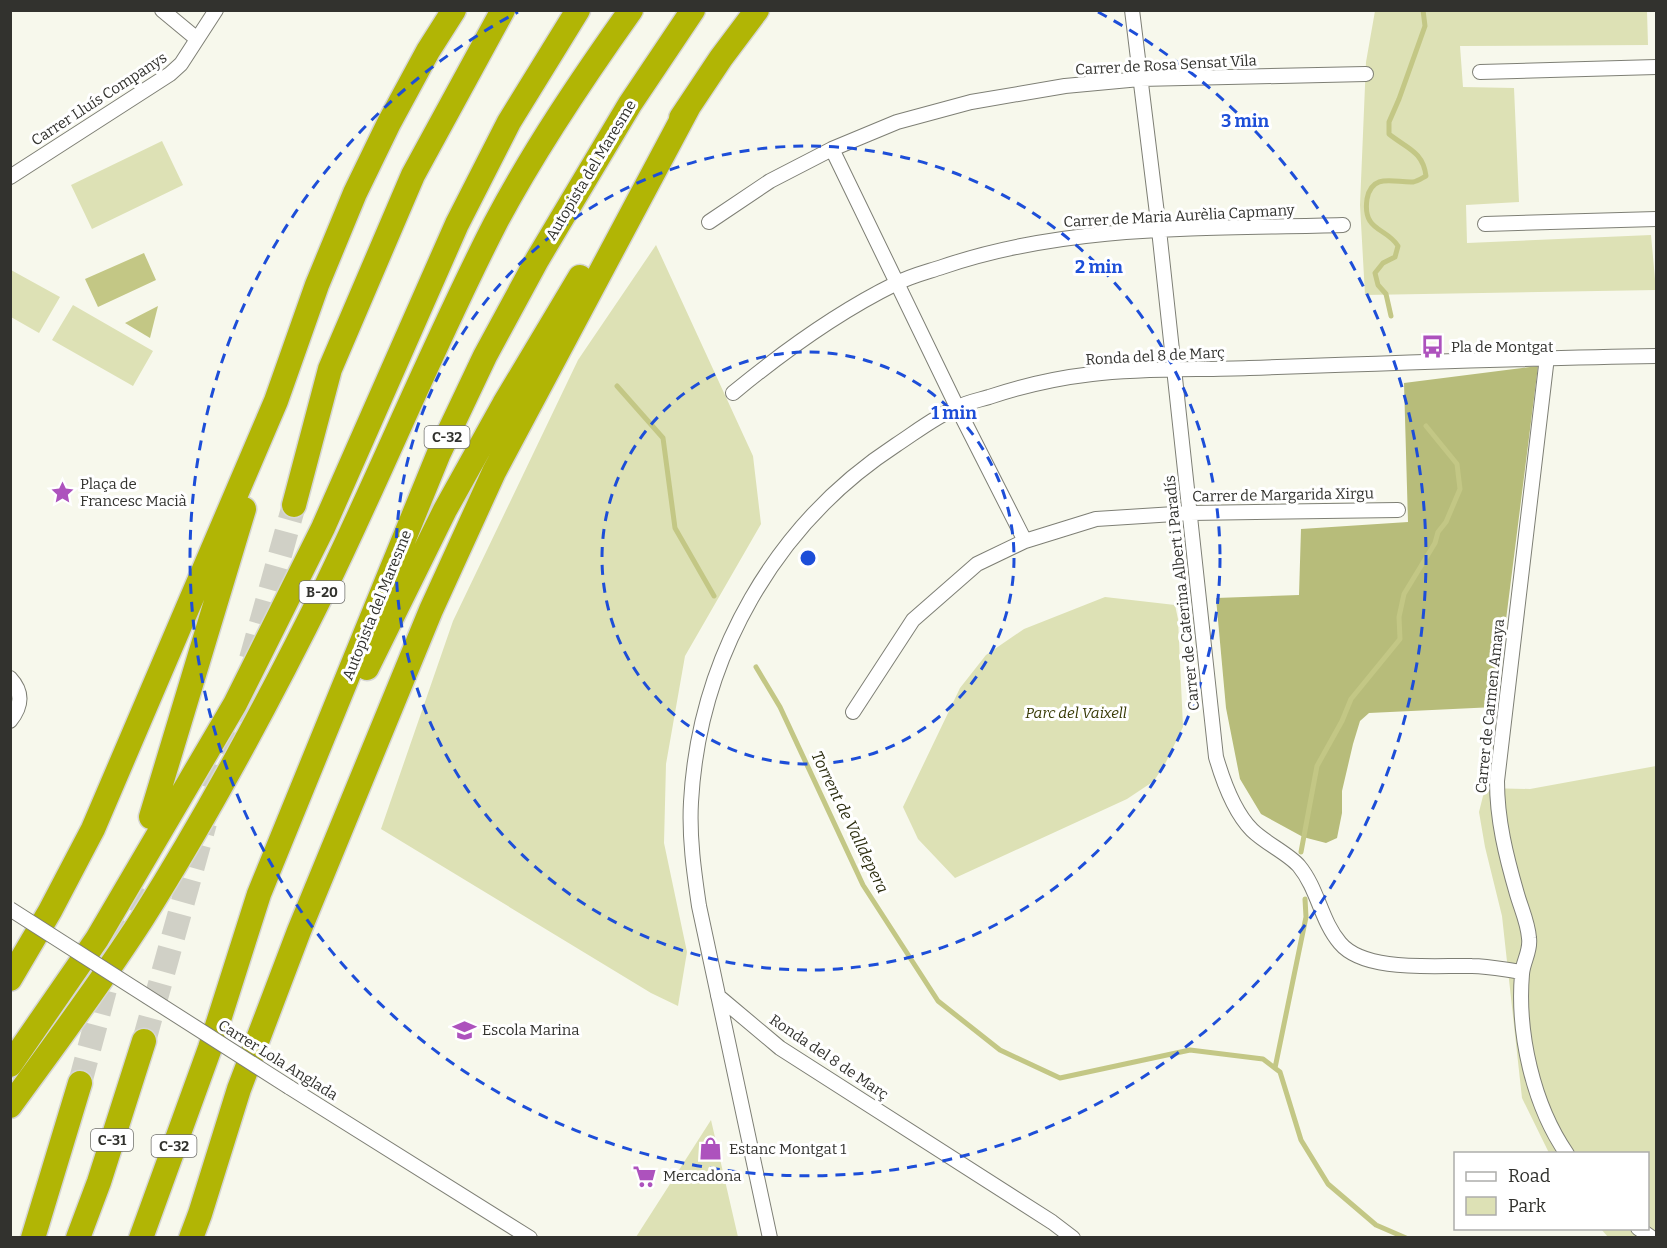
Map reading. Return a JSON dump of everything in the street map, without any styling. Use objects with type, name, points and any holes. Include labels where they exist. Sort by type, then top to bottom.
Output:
[{"type":"highway","points":[[151,817],[276,401],[317,285],[355,193],[389,123],[428,51],[454,10]]},
{"type":"highway","points":[[294,505],[335,358],[412,175],[503,10]]},
{"type":"highway","name":"B-20","points":[[10,1065],[97,939],[235,704],[323,528],[457,224],[509,122],[578,10]]},
{"type":"highway","name":"B-20","points":[[10,1106],[77,1015],[142,918],[217,790],[267,701],[326,585],[435,346],[496,222],[554,124],[631,10]]},
{"type":"highway","name":"Autopista del Maresme","points":[[141,1238],[210,1048],[259,894],[439,453],[485,357],[537,260],[630,104],[693,10]]},
{"type":"highway","points":[[259,894],[300,829],[351,701],[445,510],[504,404],[618,214],[688,106],[757,10]]},
{"type":"highway","points":[[191,1238],[243,1078],[299,931],[431,610],[494,472],[688,106]]},
{"type":"highway","points":[[10,979],[50,911],[93,829],[276,401]]},
{"type":"highway","name":"C-31","points":[[78,1238],[99,1182],[144,1041]]},
{"type":"highway","points":[[33,1238],[80,1083]]},
{"type":"street","points":[[162,10],[197,39]]},
{"type":"street","name":"Carrer Lluís Companys","points":[[10,177],[170,74],[181,64],[216,10]]},
{"type":"street","name":"Carrer de Caterina Albert i Paradís","points":[[1132,10],[1159,230],[1216,757],[1220,771],[1239,813],[1251,830],[1299,866],[1333,933],[1342,946],[1358,957],[1401,966],[1475,966],[1522,972]]},
{"type":"street","points":[[1480,72],[1656,67]]},
{"type":"street","name":"Carrer de Rosa Sensat Vila","points":[[709,222],[770,181],[832,149],[897,122],[971,102],[1065,86],[1140,80],[1366,74]]},
{"type":"street","points":[[832,149],[957,407],[1025,541]]},
{"type":"street","points":[[1485,224],[1656,219]]},
{"type":"street","name":"Carrer de Maria Aurèlia Capmany","points":[[734,393],[779,355],[823,323],[897,283],[977,255],[1068,236],[1159,230],[1343,225]]},
{"type":"street","name":"Ronda del 8 de Març","points":[[1072,1238],[1052,1221],[780,1048],[718,996],[695,883],[692,856],[691,803],[699,739],[725,651],[752,596],[772,565],[798,530],[830,495],[869,463],[957,407],[1019,387],[1090,374],[1547,357],[1656,356]]},
{"type":"street","name":"Carrer de Carmen Amaya","points":[[1547,357],[1497,781],[1497,804],[1500,831],[1529,938],[1528,956],[1522,972],[1523,1020],[1531,1071],[1542,1110],[1566,1152]]},
{"type":"street","name":"Carrer de Margarida Xirgu","points":[[853,712],[913,620],[977,564],[1025,541],[1096,519],[1190,513],[1398,510]]},
{"type":"street","points":[[10,678],[17,686],[20,701],[18,710],[10,721]]},
{"type":"street","name":"Carrer Lola Anglada","points":[[10,909],[530,1238]]},
{"type":"street","points":[[718,996],[770,1238]]},
{"type":"green space","points":[[1375,11],[1647,11],[1648,45],[1460,46],[1463,87],[1514,88],[1519,202],[1466,205],[1467,243],[1651,235],[1656,290],[1365,295],[1360,205],[1366,62]]},
{"type":"green space","points":[[162,141],[183,185],[92,229],[71,185]]},
{"type":"green space","points":[[656,245],[753,456],[761,524],[685,656],[666,764],[664,843],[687,952],[678,1006],[651,993],[381,829],[453,621],[578,360]]},
{"type":"green space","points":[[11,270],[60,297],[39,333],[11,317]]},
{"type":"green space","points":[[73,305],[153,351],[133,386],[52,340]]},
{"type":"green space","name":"Parc del Vaixell","points":[[1105,597],[1175,605],[1178,619],[1183,727],[1166,762],[1154,781],[1127,799],[955,878],[918,839],[903,807],[960,688],[986,655],[1024,629]]},
{"type":"green space","points":[[1656,766],[1656,1237],[1608,1237],[1602,1230],[1649,1230],[1649,1152],[1549,1152],[1522,1098],[1502,916],[1479,812],[1485,788],[1530,789]]},
{"type":"green space","points":[[711,1120],[738,1237],[636,1237]]},
{"type":"shaded area","points":[[144,253],[156,280],[98,307],[85,279]]},
{"type":"shaded area","points":[[158,306],[150,338],[125,323]]},
{"type":"shaded area","points":[[1538,366],[1495,707],[1369,713],[1360,721],[1353,744],[1342,791],[1342,813],[1337,838],[1326,843],[1303,837],[1261,814],[1240,779],[1226,708],[1216,598],[1299,595],[1301,529],[1408,522],[1404,383]]},
{"type":"waterway","points":[[1391,316],[1386,294],[1378,285],[1375,273],[1383,263],[1395,257],[1398,246],[1370,221],[1367,202],[1370,191],[1379,182],[1413,182],[1426,176],[1417,155],[1389,134],[1389,122],[1425,26],[1423,10]]},
{"type":"waterway","name":"Torrent de Valldepera","points":[[617,386],[663,438],[675,528],[714,596]]},
{"type":"waterway","points":[[1301,852],[1317,766],[1342,721],[1351,699],[1400,639],[1399,617],[1404,594],[1435,543],[1438,532],[1446,522],[1460,489],[1457,464],[1426,426]]},
{"type":"waterway","name":"Torrent de Valldepera","points":[[756,667],[780,707],[863,885],[938,1001],[1000,1050],[1060,1078],[1190,1050],[1263,1059],[1280,1072],[1301,1140],[1328,1184],[1376,1225],[1406,1238]]},
{"type":"waterway","points":[[1275,1068],[1306,917],[1305,899]]},
{"type":"tunnel","points":[[251,659],[294,505]]},
{"type":"tunnel","points":[[214,789],[237,707]]},
{"type":"tunnel","points":[[144,1041],[205,823]]},
{"type":"tunnel","points":[[80,1083],[133,885]]},
{"type":"place","name":"Pla de Montgat","points":[[1433,347]]},
{"type":"place","name":"Plaça de Francesc Macià","points":[[62,493]]},
{"type":"place","name":"Escola Marina","points":[[464,1030]]},
{"type":"place","name":"Estanc Montgat 1","points":[[711,1149]]},
{"type":"place","name":"Mercadona","points":[[645,1176]]}]
